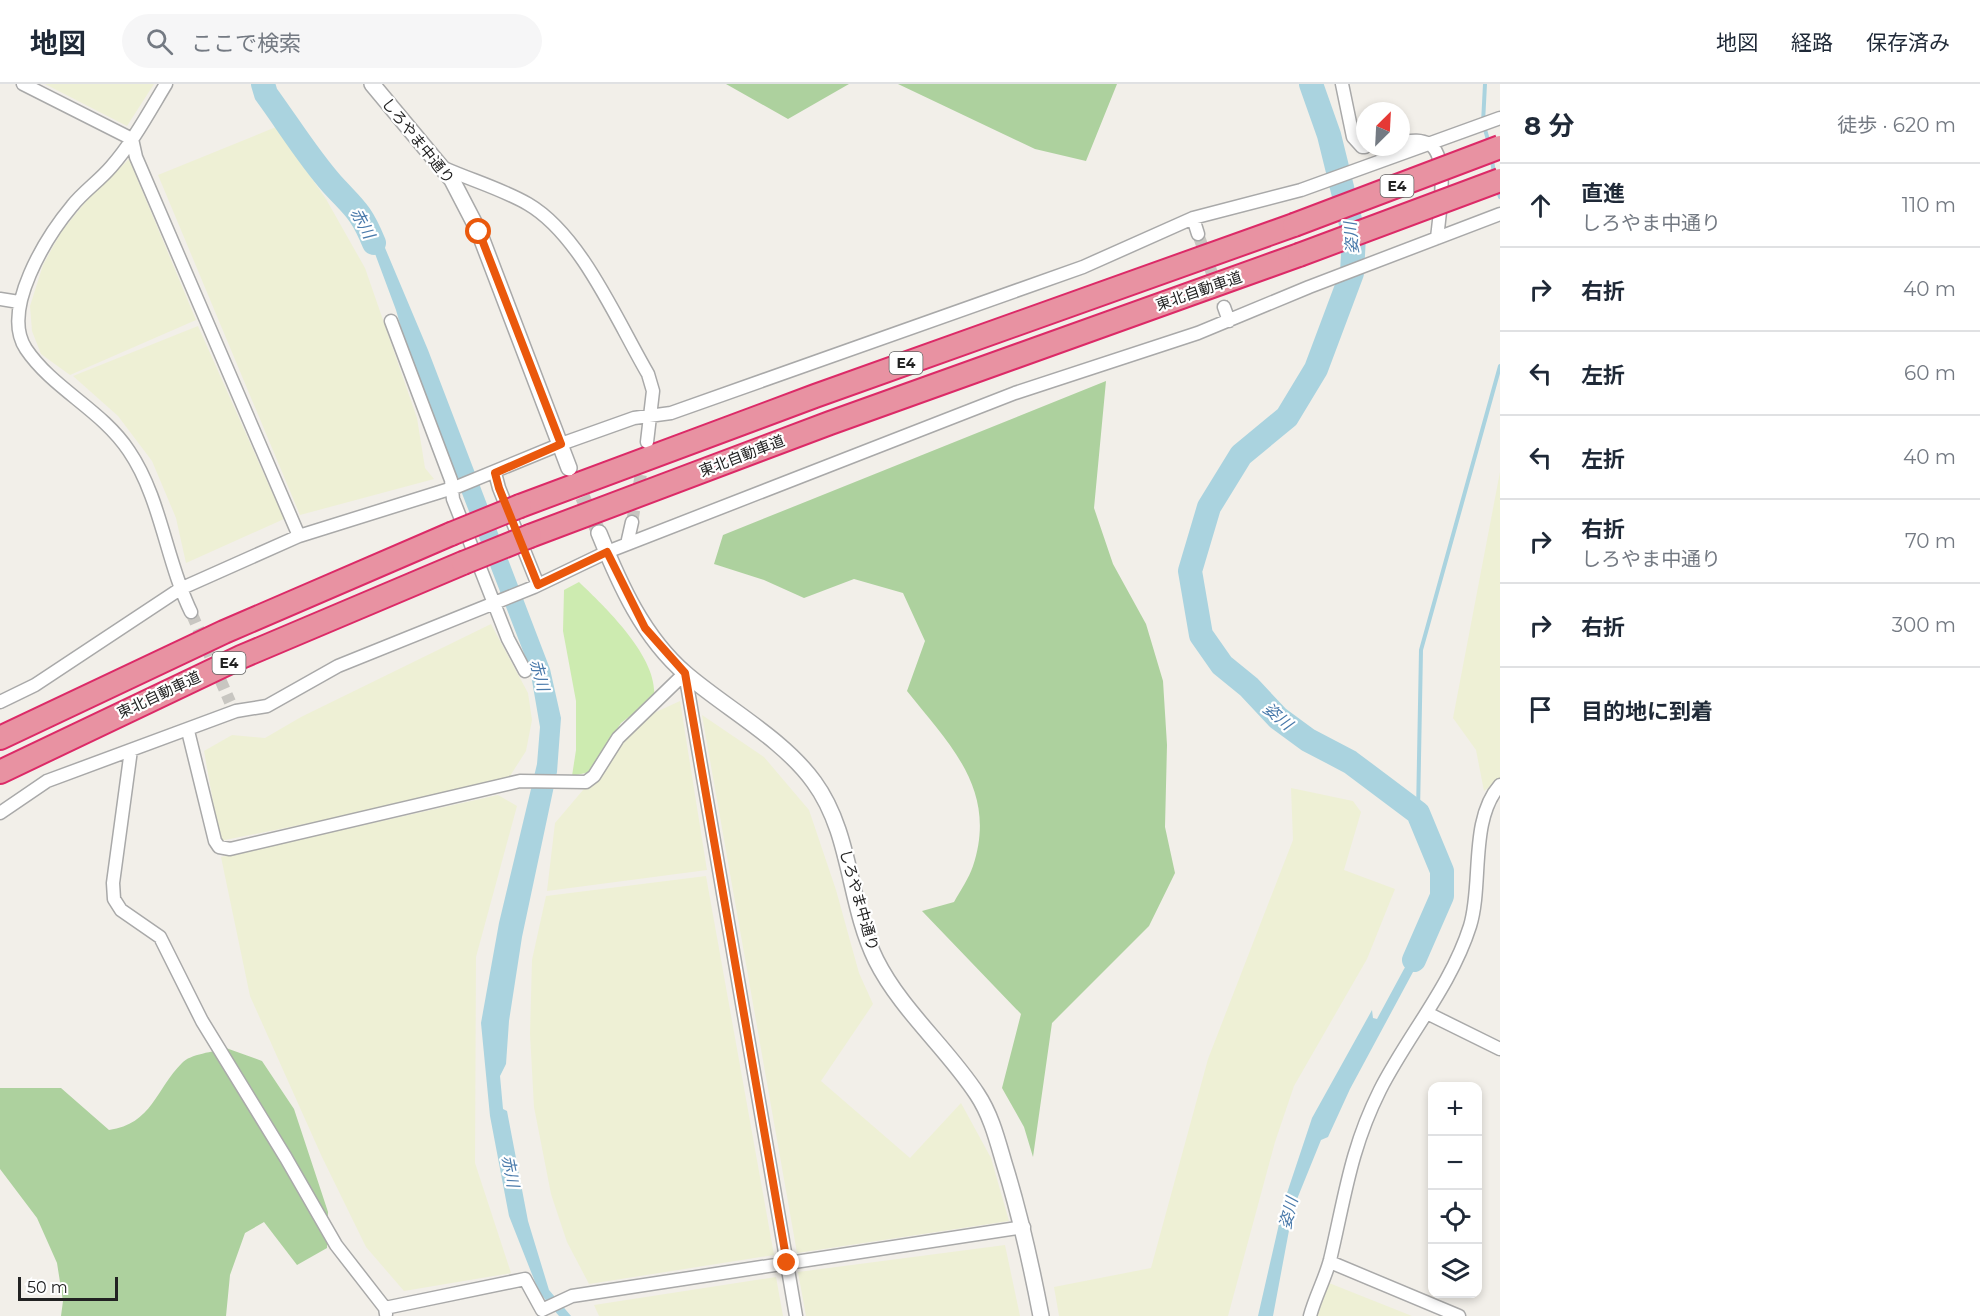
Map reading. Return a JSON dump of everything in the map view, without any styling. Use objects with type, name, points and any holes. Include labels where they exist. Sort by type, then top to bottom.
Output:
[{"type":"highway","name":"東北自動車道","points":[[0,738],[224,632],[520,506],[815,396],[1294,225],[1500,147]]},
{"type":"highway","name":"東北自動車道","points":[[0,772],[231,662],[530,536],[830,423],[1299,255],[1500,180]]},
{"type":"street","points":[[23,84],[132,139]]},
{"type":"street","points":[[166,84],[111,168],[72,205],[41,250],[16,314],[24,348],[43,368],[107,424],[130,452],[149,493],[180,589],[191,612]]},
{"type":"street","name":"しろやま中通り","points":[[372,84],[442,168],[479,232],[569,468]]},
{"type":"street","points":[[1342,84],[1353,137],[1356,140]]},
{"type":"street","points":[[0,702],[35,685],[180,589],[299,536],[455,488],[561,444],[634,418],[650,418],[671,412],[1083,267],[1193,219],[1301,190],[1500,118]]},
{"type":"street","points":[[132,139],[136,157],[299,536]]},
{"type":"street","points":[[1410,141],[1429,144],[1437,152],[1443,183],[1437,238]]},
{"type":"street","points":[[442,168],[527,204],[558,226],[574,245],[648,374],[653,391],[647,442]]},
{"type":"street","points":[[0,813],[47,781],[188,731],[233,707],[267,706],[338,666],[496,603],[627,544],[1015,393],[1229,321],[1382,258],[1500,214]]},
{"type":"street","points":[[1193,219],[1198,234]]},
{"type":"street","points":[[0,299],[19,302]]},
{"type":"street","points":[[1224,307],[1229,321]]},
{"type":"street","points":[[391,321],[496,603],[525,671]]},
{"type":"street","points":[[495,473],[536,586]]},
{"type":"street","points":[[627,544],[632,522]]},
{"type":"street","name":"しろやま中通り","points":[[599,533],[645,628],[685,673],[798,762],[828,803],[838,829],[867,938],[876,960],[887,980],[978,1096],[990,1118],[1024,1227],[1041,1316]]},
{"type":"street","points":[[188,731],[215,841],[219,847],[230,849],[520,781],[586,782],[594,776],[618,738],[685,673]]},
{"type":"street","points":[[685,673],[796,1316]]},
{"type":"street","points":[[131,750],[113,883],[114,899],[121,910],[160,937],[202,1021],[336,1245],[385,1312],[525,1279],[542,1310],[572,1296],[1024,1227]]},
{"type":"street","points":[[1310,1316],[1329,1262],[1354,1150],[1381,1088],[1427,1013],[1460,952],[1470,927],[1476,902],[1479,852],[1486,812],[1500,785]]},
{"type":"street","points":[[1427,1013],[1500,1049]]},
{"type":"street","points":[[1329,1262],[1459,1316]]},
{"type":"green space","points":[[45,84],[154,84],[127,126]]},
{"type":"green space","points":[[726,84],[849,84],[788,119]]},
{"type":"green space","points":[[898,84],[1117,84],[1086,161],[1035,149]]},
{"type":"green space","points":[[276,127],[326,199],[365,268],[417,418],[425,468],[434,479],[300,515],[158,175]]},
{"type":"green space","points":[[129,159],[196,320],[70,375],[41,354],[32,331],[30,306],[43,265],[61,232],[87,200]]},
{"type":"green space","points":[[198,326],[284,519],[186,563],[176,518],[152,461],[118,416],[73,376]]},
{"type":"green space","points":[[1106,381],[1094,508],[1113,564],[1146,624],[1163,681],[1167,745],[1165,827],[1175,873],[1149,926],[1052,1023],[1033,1157],[1024,1127],[1002,1088],[1021,1014],[922,911],[954,902],[967,880],[973,866],[979,839],[979,814],[966,770],[939,730],[907,691],[925,641],[903,593],[854,579],[804,598],[764,580],[714,564],[723,535]]},
{"type":"green space","points":[[1500,472],[1500,779],[1484,791],[1476,750],[1453,718]]},
{"type":"green space","points":[[579,582],[603,605],[640,651],[653,683],[654,698],[621,723],[590,772],[572,776],[576,750],[576,701],[563,631],[564,590]]},
{"type":"green space","points":[[491,624],[528,693],[532,720],[526,751],[510,776],[444,796],[220,841],[204,751],[232,735],[265,738],[301,717]]},
{"type":"green space","points":[[680,701],[707,870],[547,891],[555,823],[645,717]]},
{"type":"green space","points":[[702,715],[764,757],[809,810],[836,890],[859,973],[873,1004],[821,1081],[910,1158],[961,1103],[991,1158],[1009,1221],[797,1253]]},
{"type":"green space","points":[[1291,788],[1353,801],[1361,812],[1344,870],[1395,889],[1367,959],[1294,1086],[1275,1142],[1228,1316],[1059,1316],[1054,1287],[1151,1268],[1208,1059],[1293,840]]},
{"type":"green space","points":[[498,795],[517,806],[476,957],[475,1163],[511,1273],[404,1291],[366,1247],[322,1157],[250,996],[221,857]]},
{"type":"green space","points":[[706,876],[774,1255],[589,1284],[567,1242],[551,1194],[534,1107],[530,1034],[532,960],[546,896]]},
{"type":"green space","points":[[226,1048],[262,1061],[294,1109],[328,1212],[327,1248],[297,1265],[264,1222],[245,1233],[230,1275],[226,1316],[61,1316],[63,1301],[57,1263],[37,1218],[0,1169],[0,1088],[61,1088],[109,1130],[135,1121],[144,1113],[173,1073],[186,1060],[196,1055]]},
{"type":"green space","points":[[1005,1245],[1020,1316],[806,1316],[798,1272]]},
{"type":"green space","points":[[776,1277],[783,1316],[599,1316],[594,1305]]},
{"type":"green space","points":[[1329,1283],[1412,1316],[1317,1316]]},
{"type":"water","points":[[358,208],[380,236],[428,350],[550,669],[561,718],[557,772],[522,937],[509,1021],[506,1064],[500,1076],[503,1109],[507,1111],[528,1221],[549,1290],[571,1316],[559,1316],[539,1292],[509,1216],[490,1116],[481,1023],[499,923],[537,764],[540,727],[530,669],[410,359],[396,310]]},
{"type":"water","points":[[1435,920],[1413,972],[1350,1089],[1328,1137],[1321,1140],[1293,1209],[1273,1316],[1258,1316],[1284,1202],[1312,1118],[1372,1010],[1373,1018],[1377,1019],[1404,969]]},
{"type":"waterway","name":"赤川","points":[[263,84],[266,94],[306,152],[361,217],[374,243]]},
{"type":"waterway","name":"姿川","points":[[1311,84],[1329,135],[1354,236],[1352,273],[1316,369],[1287,417],[1241,455],[1209,507],[1190,571],[1201,635],[1222,665],[1249,687],[1278,718],[1308,740],[1350,762],[1418,813],[1442,871],[1442,896],[1414,960]]},
{"type":"waterway","points":[[1485,84],[1483,123],[1489,143]]},
{"type":"waterway","points":[[1492,159],[1494,175]]},
{"type":"waterway","points":[[1497,188],[1500,197]]},
{"type":"waterway","points":[[1418,813],[1421,650],[1500,366]]},
{"type":"tunnel","points":[[1198,234],[1224,307]]},
{"type":"tunnel","points":[[632,522],[644,458]]},
{"type":"tunnel","points":[[573,476],[599,533]]},
{"type":"tunnel","points":[[191,612],[230,702]]},
{"type":"route","points":[[479,232],[561,444],[495,473],[538,585],[607,552],[645,628],[685,673],[787,1263]]}]
